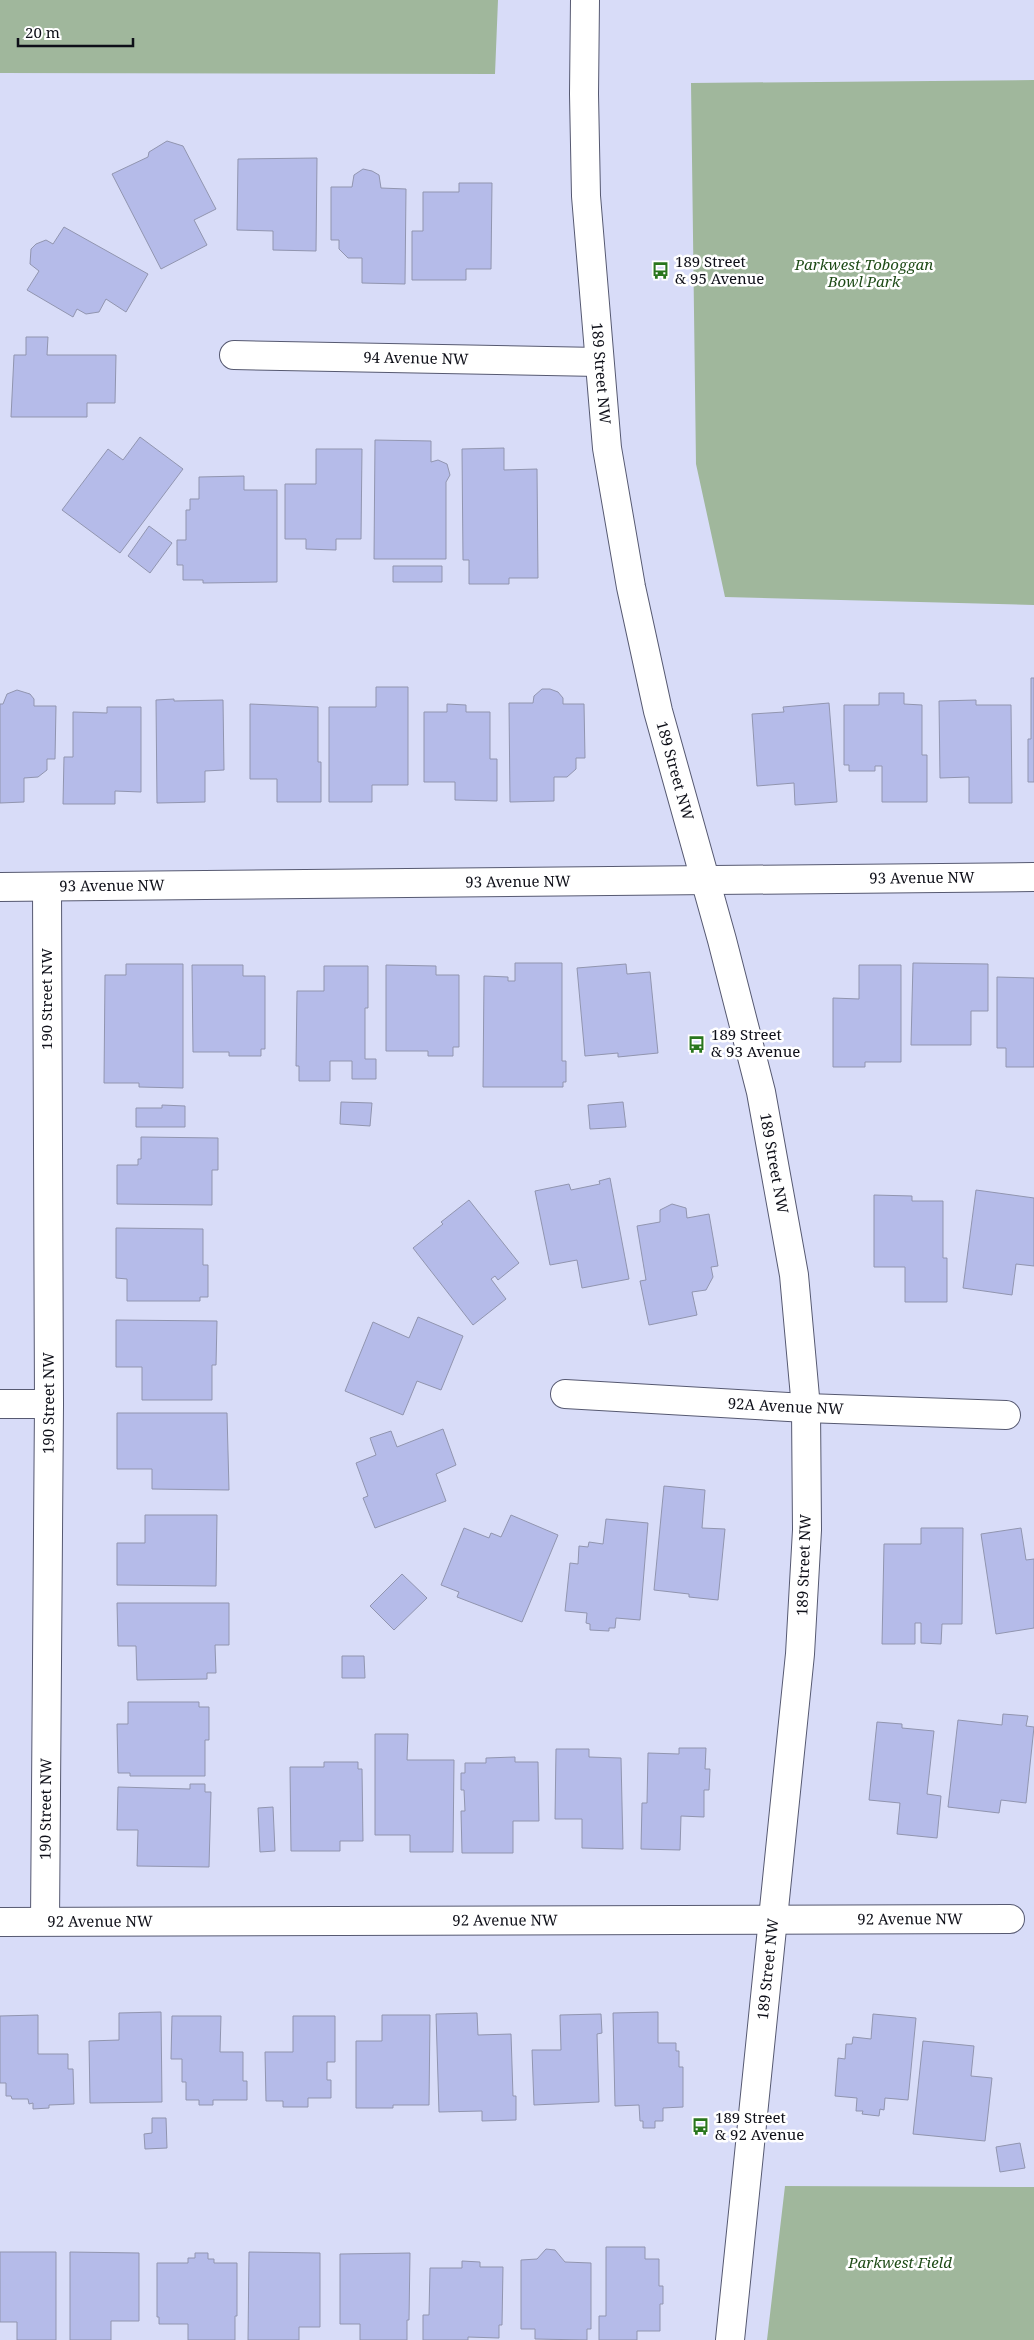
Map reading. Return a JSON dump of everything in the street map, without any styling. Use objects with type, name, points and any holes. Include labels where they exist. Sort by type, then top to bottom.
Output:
[{"type":"street","name":"189 Street NW","points":[[585,0],[586,196],[606,448],[631,587],[658,710],[722,940],[761,1092],[794,1275],[806,1408],[807,1530],[800,1654],[730,2340]]},
{"type":"street","name":"94 Avenue NW","points":[[234,355],[599,362]]},
{"type":"street","name":"93 Avenue NW","points":[[0,887],[1034,877]]},
{"type":"street","name":"190 Street NW","points":[[45,1921],[49,1404],[47,887]]},
{"type":"street","name":"92A Avenue NW","points":[[565,1394],[806,1408],[1006,1415]]},
{"type":"street","points":[[0,1404],[49,1404]]},
{"type":"street","name":"92 Avenue NW","points":[[0,1922],[1010,1919]]},
{"type":"green space","points":[[0,0],[498,0],[495,74],[0,73]]},
{"type":"green space","name":"Parkwest Toboggan Bowl Park","points":[[1034,80],[1034,605],[725,597],[696,464],[691,83]]},
{"type":"green space","name":"Parkwest Field","points":[[785,2186],[1034,2187],[1034,2340],[767,2340]]},
{"type":"building","points":[[167,141],[183,146],[216,209],[194,220],[207,245],[161,269],[112,174],[148,157],[149,152]]},
{"type":"building","points":[[317,158],[316,251],[273,250],[273,231],[237,230],[238,159]]},
{"type":"building","points":[[363,169],[379,175],[381,188],[406,189],[405,284],[362,283],[362,258],[348,258],[339,249],[339,240],[331,240],[331,187],[352,187],[354,175]]},
{"type":"building","points":[[459,183],[492,183],[491,269],[466,269],[466,280],[412,280],[412,231],[423,231],[423,192],[459,192]]},
{"type":"building","points":[[64,227],[148,274],[126,312],[106,299],[99,312],[86,314],[77,309],[73,317],[27,290],[39,271],[30,264],[31,249],[36,244],[46,240],[53,244]]},
{"type":"building","points":[[26,337],[48,337],[47,355],[116,355],[115,403],[87,403],[87,417],[11,417],[14,355],[26,355]]},
{"type":"building","points":[[140,437],[183,469],[120,553],[62,510],[108,449],[123,460]]},
{"type":"building","points":[[375,440],[431,441],[431,462],[438,460],[447,464],[450,475],[446,482],[446,559],[374,559]]},
{"type":"building","points":[[504,448],[504,470],[537,469],[538,578],[509,578],[509,584],[469,584],[469,560],[463,560],[462,449]]},
{"type":"building","points":[[316,449],[362,449],[361,539],[336,539],[336,550],[306,549],[306,539],[285,539],[285,484],[316,484]]},
{"type":"building","points":[[244,476],[244,490],[277,490],[277,582],[203,583],[203,580],[183,580],[183,565],[177,565],[177,540],[186,540],[186,510],[190,510],[190,499],[199,499],[199,477]]},
{"type":"building","points":[[149,526],[172,543],[150,573],[128,556]]},
{"type":"building","points":[[393,566],[442,566],[442,582],[393,582]]},
{"type":"building","points":[[1031,678],[1034,678],[1034,782],[1028,782],[1028,739],[1031,739]]},
{"type":"building","points":[[376,687],[408,687],[408,785],[372,785],[372,802],[329,802],[329,707],[376,707]]},
{"type":"building","points":[[542,689],[558,692],[563,698],[563,704],[584,704],[585,758],[576,758],[576,769],[567,777],[554,777],[554,801],[510,802],[509,703],[533,703],[534,696]]},
{"type":"building","points":[[17,690],[30,694],[34,699],[34,706],[56,706],[55,759],[47,759],[47,770],[38,777],[24,778],[24,802],[0,803],[0,704],[3,704],[7,694]]},
{"type":"building","points":[[879,693],[904,693],[904,704],[922,705],[922,755],[927,755],[927,802],[882,802],[882,766],[875,766],[875,771],[849,771],[849,765],[844,765],[844,705],[879,705]]},
{"type":"building","points":[[174,699],[174,701],[223,700],[224,770],[205,771],[205,802],[157,803],[156,700]]},
{"type":"building","points":[[976,700],[976,705],[1011,705],[1012,803],[969,803],[969,777],[940,778],[939,701]]},
{"type":"building","points":[[829,703],[837,802],[795,805],[794,783],[757,786],[752,714],[784,712],[783,707]]},
{"type":"building","points":[[250,704],[318,707],[318,762],[321,762],[321,802],[277,802],[277,779],[250,779]]},
{"type":"building","points":[[447,704],[466,705],[466,712],[490,712],[490,759],[497,759],[497,801],[455,800],[455,782],[424,782],[424,712],[447,712]]},
{"type":"building","points":[[107,707],[141,707],[141,792],[115,791],[115,804],[63,804],[64,757],[73,757],[73,712],[107,713]]},
{"type":"building","points":[[515,963],[562,963],[562,1061],[566,1061],[566,1082],[563,1082],[563,1087],[483,1087],[484,976],[508,977],[508,981],[515,981]]},
{"type":"building","points":[[913,963],[988,964],[988,1011],[971,1011],[971,1045],[911,1045]]},
{"type":"building","points":[[126,964],[183,964],[183,1088],[139,1087],[139,1083],[104,1083],[105,975],[126,975]]},
{"type":"building","points":[[626,964],[627,974],[650,972],[658,1053],[618,1057],[618,1053],[585,1056],[577,968]]},
{"type":"building","points":[[192,965],[243,965],[243,976],[265,976],[265,1049],[261,1049],[261,1056],[229,1056],[229,1052],[193,1052]]},
{"type":"building","points":[[386,965],[436,966],[436,975],[459,975],[459,1047],[453,1047],[453,1056],[428,1056],[428,1051],[386,1051]]},
{"type":"building","points":[[859,965],[901,965],[901,1062],[865,1062],[865,1067],[833,1067],[833,998],[859,999]]},
{"type":"building","points":[[324,966],[368,966],[368,1008],[365,1008],[365,1059],[376,1059],[376,1079],[352,1079],[352,1061],[330,1061],[330,1081],[299,1081],[299,1066],[296,1066],[297,991],[324,991]]},
{"type":"building","points":[[997,977],[1034,978],[1034,1067],[1006,1067],[1006,1048],[997,1048]]},
{"type":"building","points":[[341,1102],[372,1103],[370,1126],[340,1124]]},
{"type":"building","points":[[623,1102],[626,1127],[590,1129],[588,1105]]},
{"type":"building","points":[[162,1105],[185,1106],[185,1127],[136,1127],[136,1108],[162,1108]]},
{"type":"building","points":[[141,1137],[218,1138],[218,1170],[212,1170],[212,1205],[117,1204],[117,1165],[138,1165],[138,1159],[141,1159]]},
{"type":"building","points":[[610,1178],[629,1279],[582,1288],[577,1260],[550,1265],[535,1191],[569,1184],[571,1190],[600,1184],[599,1181]]},
{"type":"building","points":[[976,1190],[1034,1198],[1034,1266],[1016,1264],[1012,1295],[963,1288]]},
{"type":"building","points":[[874,1195],[912,1196],[912,1201],[943,1201],[943,1258],[947,1258],[947,1302],[905,1302],[905,1267],[874,1267]]},
{"type":"building","points":[[469,1200],[519,1263],[498,1280],[495,1276],[491,1279],[506,1299],[473,1325],[413,1248],[443,1224],[441,1222]]},
{"type":"building","points":[[672,1204],[686,1208],[687,1218],[709,1214],[718,1266],[711,1267],[713,1277],[706,1290],[692,1292],[697,1315],[649,1325],[640,1281],[646,1280],[637,1226],[660,1222],[660,1210]]},
{"type":"building","points":[[116,1228],[203,1229],[203,1265],[208,1265],[208,1297],[200,1297],[200,1301],[127,1301],[127,1279],[116,1278]]},
{"type":"building","points":[[418,1317],[463,1336],[441,1390],[417,1381],[403,1415],[345,1391],[373,1322],[409,1338]]},
{"type":"building","points":[[116,1320],[217,1321],[216,1365],[212,1365],[212,1400],[142,1400],[142,1367],[116,1367]]},
{"type":"building","points":[[117,1413],[227,1413],[229,1490],[152,1489],[152,1469],[117,1469]]},
{"type":"building","points":[[443,1429],[456,1465],[436,1474],[446,1501],[375,1528],[363,1498],[368,1496],[356,1463],[376,1455],[370,1438],[391,1431],[397,1447]]},
{"type":"building","points":[[664,1486],[705,1490],[702,1528],[725,1529],[718,1600],[689,1597],[689,1594],[654,1590]]},
{"type":"building","points":[[145,1515],[217,1515],[216,1586],[117,1585],[117,1543],[145,1543]]},
{"type":"building","points":[[511,1515],[558,1535],[522,1622],[457,1597],[459,1592],[441,1585],[464,1528],[489,1538],[491,1533],[501,1537]]},
{"type":"building","points":[[606,1519],[648,1523],[640,1620],[616,1618],[615,1628],[609,1628],[609,1631],[590,1630],[590,1624],[586,1623],[587,1613],[565,1611],[570,1563],[578,1564],[579,1546],[588,1547],[589,1542],[603,1544]]},
{"type":"building","points":[[921,1528],[963,1528],[962,1624],[942,1624],[941,1644],[921,1643],[921,1623],[915,1623],[915,1644],[882,1644],[884,1544],[921,1544]]},
{"type":"building","points":[[1021,1528],[1026,1560],[1034,1559],[1034,1628],[996,1634],[981,1534]]},
{"type":"building","points":[[402,1574],[427,1598],[394,1630],[370,1606]]},
{"type":"building","points":[[117,1603],[229,1603],[229,1645],[215,1645],[216,1673],[207,1673],[207,1679],[137,1680],[136,1646],[118,1646]]},
{"type":"building","points":[[342,1656],[364,1656],[365,1678],[342,1678]]},
{"type":"building","points":[[128,1702],[199,1702],[199,1707],[209,1707],[209,1740],[205,1740],[205,1776],[130,1776],[130,1773],[118,1773],[117,1724],[128,1724]]},
{"type":"building","points":[[1003,1714],[1028,1716],[1026,1726],[1034,1727],[1026,1803],[1001,1800],[999,1813],[948,1807],[958,1720],[1002,1725]]},
{"type":"building","points":[[877,1722],[902,1724],[902,1728],[934,1731],[927,1794],[941,1796],[937,1838],[897,1834],[900,1803],[869,1800]]},
{"type":"building","points":[[375,1734],[408,1734],[407,1760],[454,1760],[453,1852],[410,1852],[410,1835],[375,1835]]},
{"type":"building","points":[[679,1748],[706,1748],[705,1769],[710,1769],[709,1790],[704,1790],[704,1817],[681,1816],[680,1850],[641,1849],[642,1803],[647,1803],[648,1753],[679,1754]]},
{"type":"building","points":[[556,1749],[589,1749],[589,1757],[621,1758],[623,1849],[582,1848],[582,1819],[555,1819]]},
{"type":"building","points":[[515,1757],[515,1762],[538,1762],[539,1821],[513,1821],[513,1853],[462,1853],[461,1811],[465,1811],[464,1790],[461,1790],[461,1773],[465,1773],[465,1763],[486,1763],[486,1758]]},
{"type":"building","points":[[324,1762],[358,1762],[358,1769],[362,1769],[363,1841],[340,1841],[340,1851],[291,1851],[290,1767],[324,1767]]},
{"type":"building","points":[[190,1784],[205,1784],[205,1792],[211,1792],[209,1867],[137,1866],[138,1830],[117,1830],[118,1787],[190,1789]]},
{"type":"building","points":[[273,1807],[275,1851],[260,1852],[258,1808]]},
{"type":"building","points":[[161,2012],[162,2102],[90,2103],[89,2041],[119,2040],[119,2013]]},
{"type":"building","points":[[658,2012],[658,2043],[676,2043],[676,2051],[679,2051],[679,2067],[683,2067],[683,2107],[663,2108],[663,2121],[655,2121],[655,2128],[643,2128],[643,2121],[640,2121],[639,2105],[615,2106],[613,2013]]},
{"type":"building","points":[[477,2013],[478,2035],[511,2034],[513,2096],[516,2096],[516,2120],[482,2121],[482,2111],[439,2112],[436,2014]]},
{"type":"building","points":[[601,2014],[602,2033],[597,2034],[599,2102],[534,2105],[532,2050],[561,2050],[560,2015]]},
{"type":"building","points":[[873,2014],[916,2018],[908,2100],[885,2098],[884,2110],[880,2109],[879,2116],[862,2114],[863,2111],[856,2111],[857,2098],[835,2096],[838,2058],[845,2059],[846,2044],[852,2044],[853,2037],[871,2039]]},
{"type":"building","points":[[38,2015],[38,2054],[68,2054],[68,2069],[73,2069],[74,2104],[49,2105],[49,2108],[33,2109],[33,2103],[29,2104],[28,2099],[12,2099],[11,2096],[6,2096],[6,2083],[0,2083],[0,2016]]},
{"type":"building","points":[[382,2015],[430,2015],[429,2105],[393,2105],[393,2108],[356,2108],[356,2041],[382,2041]]},
{"type":"building","points":[[172,2016],[221,2016],[220,2052],[243,2052],[243,2081],[247,2081],[247,2100],[213,2100],[213,2105],[199,2105],[199,2100],[186,2100],[186,2082],[182,2082],[182,2059],[171,2059]]},
{"type":"building","points":[[293,2016],[335,2016],[335,2062],[327,2062],[327,2080],[331,2080],[331,2098],[308,2098],[308,2107],[283,2107],[283,2101],[266,2101],[265,2052],[293,2052]]},
{"type":"building","points":[[923,2041],[974,2046],[971,2076],[992,2078],[985,2141],[913,2134]]},
{"type":"building","points":[[152,2118],[166,2118],[167,2148],[145,2149],[144,2134],[152,2133]]},
{"type":"building","points":[[1020,2143],[1025,2168],[1000,2172],[996,2147]]},
{"type":"building","points":[[606,2247],[645,2247],[645,2259],[659,2259],[659,2286],[663,2286],[663,2304],[660,2304],[660,2331],[637,2331],[637,2340],[599,2340],[599,2316],[606,2316]]},
{"type":"building","points":[[546,2249],[555,2250],[565,2262],[591,2263],[591,2329],[587,2329],[587,2340],[535,2339],[535,2329],[521,2329],[521,2260],[537,2259]]},
{"type":"building","points":[[0,2252],[56,2252],[56,2340],[17,2340],[17,2322],[0,2322]]},
{"type":"building","points":[[70,2252],[139,2253],[139,2321],[111,2321],[111,2340],[70,2340]]},
{"type":"building","points":[[249,2252],[320,2253],[320,2327],[299,2327],[299,2340],[248,2340]]},
{"type":"building","points":[[195,2253],[208,2253],[208,2259],[214,2259],[214,2263],[237,2263],[235,2340],[188,2340],[188,2324],[159,2324],[159,2317],[157,2317],[157,2263],[188,2263],[188,2258],[195,2258]]},
{"type":"building","points":[[410,2253],[407,2340],[360,2340],[360,2324],[340,2324],[340,2254]]},
{"type":"building","points":[[462,2261],[480,2262],[480,2267],[503,2267],[502,2325],[499,2325],[499,2338],[468,2337],[468,2340],[423,2340],[423,2315],[429,2315],[430,2268],[462,2268]]},
{"type":"place","name":"189 Street & 95 Avenue","points":[[661,271]]},
{"type":"place","name":"189 Street & 93 Avenue","points":[[697,1044]]},
{"type":"place","name":"189 Street & 92 Avenue","points":[[701,2127]]}]
